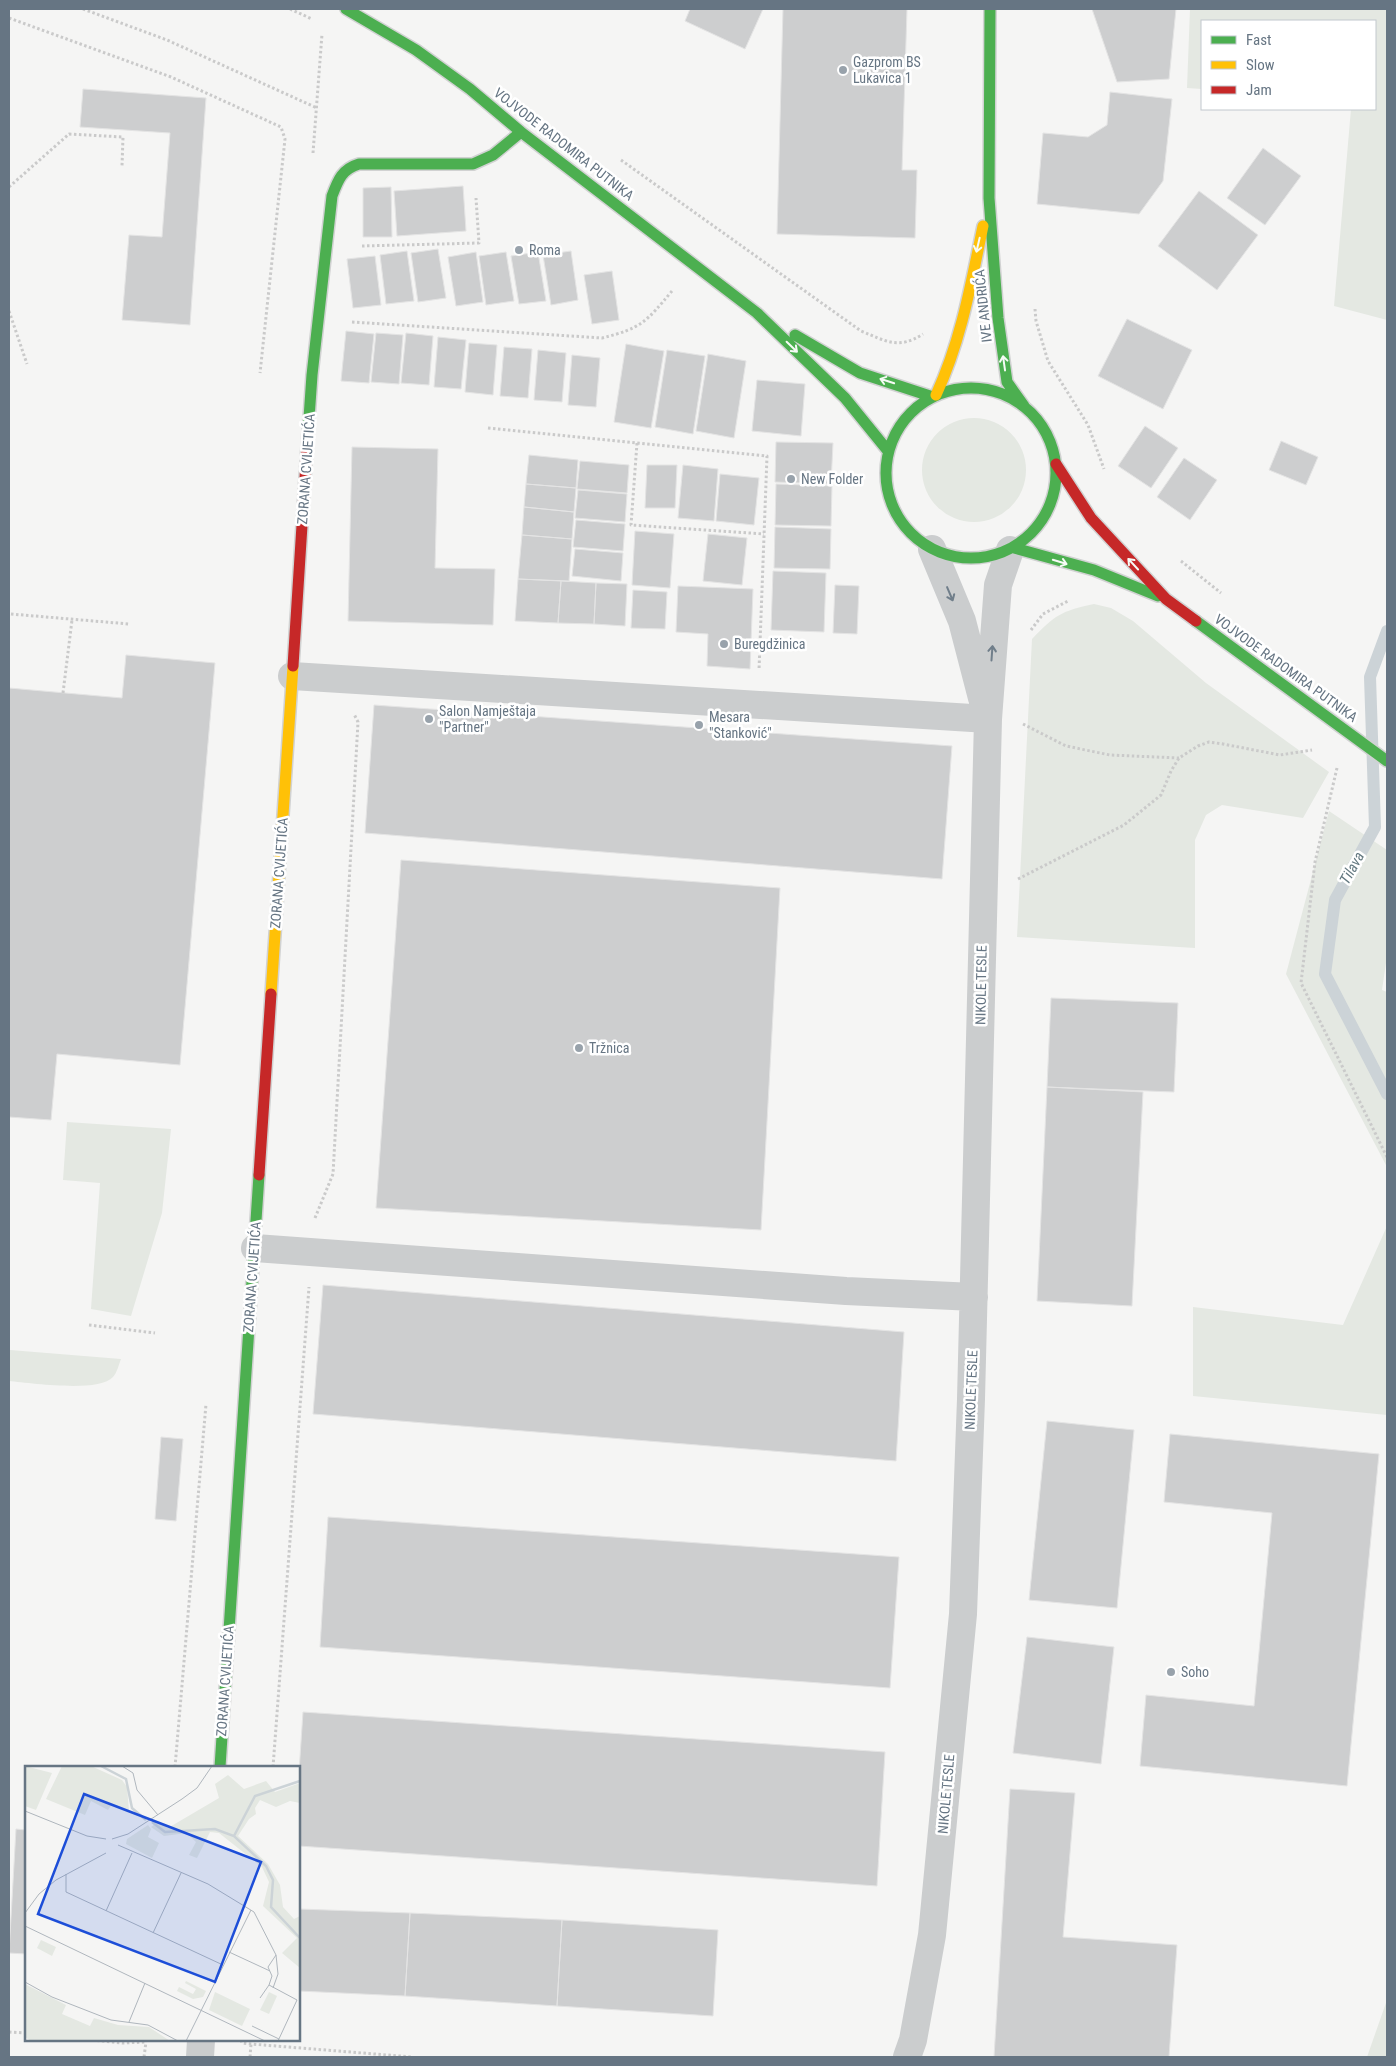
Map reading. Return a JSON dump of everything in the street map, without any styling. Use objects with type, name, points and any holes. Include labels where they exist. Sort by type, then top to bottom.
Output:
[{"type":"main road","name":"VOJVODE RADOMIRA PUTNIKA","points":[[346,9],[432,61],[470,88],[521,132],[757,313],[845,398],[888,451]]},
{"type":"main road","name":"IVE ANDRIĆA","points":[[990,9],[989,198],[998,318],[1007,382],[1024,406]]},
{"type":"main road","name":"ZORANA CVIJETIĆA","points":[[220,1766],[241,1425],[255,1248],[311,385],[332,196],[340,175],[348,167],[360,164],[473,164],[484,161],[498,153],[521,132]]},
{"type":"main road","name":"IVE ANDRIĆA","points":[[934,396],[945,377],[956,347],[989,198]]},
{"type":"main road","name":"VOJVODE RADOMIRA PUTNIKA","points":[[757,313],[860,373],[934,396]]},
{"type":"main road","points":[[975,387],[1000,393],[1024,406],[1036,417],[1046,432],[1053,447],[1056,464],[1056,484],[1052,503],[1043,521],[1030,536],[1012,549],[994,556],[970,559],[947,555],[932,549],[911,534],[896,513],[891,502],[886,476],[888,451],[895,434],[905,419],[934,396],[961,388],[975,387]]},
{"type":"main road","name":"VOJVODE RADOMIRA PUTNIKA","points":[[1056,464],[1092,518],[1166,600],[1387,761]]},
{"type":"main road","name":"VOJVODE RADOMIRA PUTNIKA","points":[[1012,549],[1094,570],[1166,600]]},
{"type":"street","name":"NIKOLE TESLE","points":[[932,549],[962,621],[988,719]]},
{"type":"street","name":"NIKOLE TESLE","points":[[907,2057],[913,2040],[932,1934],[963,1614],[974,1297],[988,719],[998,585],[1012,549]]},
{"type":"street","points":[[292,676],[988,719]]},
{"type":"street","points":[[255,1248],[846,1291],[974,1297]]},
{"type":"street","points":[[200,2057],[201,2041]]},
{"type":"path","points":[[83,9],[167,40],[317,108]]},
{"type":"path","points":[[290,9],[315,20]]},
{"type":"path","points":[[9,18],[172,77],[281,127],[285,138],[260,373]]},
{"type":"path","points":[[9,187],[69,134],[123,137],[122,166]]},
{"type":"path","points":[[618,158],[861,331],[893,344],[910,342],[928,331]]},
{"type":"path","points":[[326,247],[479,243],[473,164]]},
{"type":"path","points":[[318,319],[602,338],[628,332],[647,321],[695,264]]},
{"type":"path","points":[[1034,303],[1036,321],[1048,361],[1088,425],[1106,475]]},
{"type":"path","points":[[9,311],[27,364]]},
{"type":"path","points":[[488,428],[767,456],[759,680]]},
{"type":"path","points":[[636,443],[631,525],[764,534]]},
{"type":"path","points":[[1174,555],[1227,597]]},
{"type":"path","points":[[1026,636],[1043,614],[1059,604],[1076,598]]},
{"type":"path","points":[[11,614],[129,624]]},
{"type":"path","points":[[63,693],[72,620]]},
{"type":"path","points":[[1022,734],[1023,714]]},
{"type":"path","points":[[1022,724],[1066,746],[1110,755],[1179,758]]},
{"type":"path","points":[[1015,872],[1014,882],[1124,826],[1161,795],[1171,771],[1179,758],[1198,746],[1209,742],[1280,755],[1318,750],[1310,744]]},
{"type":"path","points":[[1338,763],[1315,862],[1301,983],[1387,1157]]},
{"type":"path","points":[[89,1325],[155,1333]]},
{"type":"path","points":[[9,2032],[25,2033]]},
{"type":"path","points":[[102,2041],[123,2043],[146,2041],[144,2057]]},
{"type":"path","points":[[241,2041],[242,2043],[250,2044],[412,2057]]},
{"type":"path","points":[[250,2044],[250,2057]]},
{"type":"shaded area","points":[[1190,9],[1387,9],[1387,320],[1334,306],[1351,110],[1376,110],[1376,20],[1201,20],[1201,89],[1187,88]]},
{"type":"shaded area","points":[[974,418],[994,422],[1003,427],[1017,441],[1022,450],[1026,470],[1022,490],[1017,499],[1003,513],[994,518],[974,522],[954,518],[945,513],[931,499],[926,490],[922,470],[926,450],[931,441],[945,427],[954,422]]},
{"type":"shaded area","points":[[1094,604],[1111,608],[1133,621],[1206,683],[1329,772],[1303,818],[1222,805],[1206,815],[1195,840],[1195,948],[1017,937],[1032,639],[1059,615]]},
{"type":"shaded area","points":[[1329,811],[1387,850],[1387,956],[1382,990],[1387,992],[1387,1167],[1286,974]]},
{"type":"shaded area","points":[[67,1122],[171,1129],[162,1213],[131,1316],[91,1309],[100,1183],[63,1180]]},
{"type":"shaded area","points":[[1387,1226],[1387,1415],[1193,1396],[1193,1307],[1343,1325]]},
{"type":"shaded area","points":[[10,1350],[121,1359],[113,1377],[105,1382],[80,1386],[48,1385],[9,1381]]},
{"type":"shaded area","points":[[1387,2000],[1387,2057],[1367,2057]]},
{"type":"building","points":[[690,9],[763,9],[745,49],[685,21]]},
{"type":"building","name":"Gazprom BS Lukavica 1","points":[[783,9],[907,9],[902,170],[917,170],[915,238],[777,234]]},
{"type":"building","points":[[1092,9],[1176,9],[1169,79],[1117,82]]},
{"type":"building","points":[[83,89],[206,98],[190,325],[122,320],[129,235],[162,237],[170,133],[80,127]]},
{"type":"building","points":[[1110,92],[1172,99],[1163,181],[1139,214],[1037,204],[1043,133],[1088,137],[1107,125]]},
{"type":"building","points":[[1263,148],[1301,176],[1265,225],[1227,198]]},
{"type":"building","points":[[463,186],[466,231],[397,236],[394,191]]},
{"type":"building","points":[[391,187],[392,237],[363,237],[363,188]]},
{"type":"building","points":[[1199,191],[1258,235],[1217,290],[1158,246]]},
{"type":"building","points":[[438,249],[446,298],[418,302],[411,253]]},
{"type":"building","points":[[407,251],[414,301],[386,304],[380,255]]},
{"type":"building","points":[[571,251],[578,300],[551,305],[543,255]]},
{"type":"building","points":[[476,252],[483,302],[456,306],[448,257]]},
{"type":"building","points":[[506,252],[514,301],[486,305],[479,256]]},
{"type":"building","points":[[538,252],[546,301],[519,304],[511,256]]},
{"type":"building","points":[[375,256],[381,305],[353,308],[347,259]]},
{"type":"building","points":[[612,271],[619,320],[592,324],[584,275]]},
{"type":"building","points":[[1127,319],[1192,350],[1163,409],[1098,376]]},
{"type":"building","points":[[346,331],[374,334],[369,383],[341,381]]},
{"type":"building","points":[[376,333],[403,335],[399,384],[371,382]]},
{"type":"building","points":[[406,333],[433,336],[429,385],[401,383]]},
{"type":"building","points":[[438,337],[466,340],[461,389],[434,387]]},
{"type":"building","points":[[469,343],[497,345],[493,395],[465,392]]},
{"type":"building","points":[[626,344],[664,351],[651,428],[614,422]]},
{"type":"building","points":[[504,347],[532,349],[528,398],[500,396]]},
{"type":"building","points":[[538,350],[566,353],[562,402],[534,400]]},
{"type":"building","points":[[667,350],[705,356],[693,434],[655,427]]},
{"type":"building","points":[[708,354],[746,361],[734,438],[696,431]]},
{"type":"building","points":[[572,355],[600,358],[596,407],[568,405]]},
{"type":"building","points":[[757,380],[805,384],[801,436],[752,431]]},
{"type":"building","points":[[1145,426],[1178,448],[1151,488],[1118,466]]},
{"type":"building","points":[[1281,441],[1318,457],[1306,485],[1269,470]]},
{"type":"building","points":[[776,442],[833,443],[831,484],[775,482]]},
{"type":"building","points":[[352,447],[438,449],[435,568],[495,569],[493,625],[348,621]]},
{"type":"building","points":[[529,455],[578,460],[576,488],[526,484]]},
{"type":"building","points":[[1184,458],[1217,480],[1190,520],[1157,497]]},
{"type":"building","points":[[580,461],[629,465],[627,493],[577,489]]},
{"type":"building","points":[[647,465],[677,465],[675,508],[645,508]]},
{"type":"building","points":[[683,465],[718,469],[714,521],[678,518]]},
{"type":"building","points":[[720,474],[759,478],[754,525],[716,521]]},
{"type":"building","points":[[526,484],[576,488],[574,512],[524,507]]},
{"type":"building","points":[[776,484],[832,486],[831,526],[775,525]]},
{"type":"building","points":[[578,490],[627,494],[625,522],[575,518]]},
{"type":"building","points":[[524,507],[574,512],[572,539],[522,535]]},
{"type":"building","points":[[576,520],[625,524],[623,551],[573,547]]},
{"type":"building","points":[[775,527],[831,529],[830,569],[774,568]]},
{"type":"building","points":[[635,531],[674,534],[670,588],[632,585]]},
{"type":"building","points":[[708,534],[747,538],[742,585],[703,581]]},
{"type":"building","points":[[522,535],[572,539],[569,581],[518,579]]},
{"type":"building","points":[[575,549],[623,553],[621,581],[572,576]]},
{"type":"building","points":[[773,571],[826,573],[824,632],[771,630]]},
{"type":"building","points":[[518,579],[561,581],[558,623],[515,621]]},
{"type":"building","points":[[561,581],[596,583],[594,624],[558,623]]},
{"type":"building","points":[[596,583],[627,584],[625,626],[594,624]]},
{"type":"building","points":[[835,585],[859,586],[857,634],[833,633]]},
{"type":"building","points":[[678,586],[753,589],[750,669],[707,666],[708,634],[676,632]]},
{"type":"building","points":[[633,590],[667,592],[665,629],[631,628]]},
{"type":"building","points":[[126,655],[215,663],[180,1065],[57,1054],[51,1120],[9,1117],[9,688],[122,698]]},
{"type":"building","points":[[374,705],[952,746],[942,879],[365,833]]},
{"type":"building","name":"Tržnica","points":[[401,860],[780,888],[761,1230],[376,1208]]},
{"type":"building","points":[[1051,998],[1178,1003],[1174,1092],[1047,1087]]},
{"type":"building","points":[[1047,1087],[1143,1092],[1132,1306],[1037,1301]]},
{"type":"building","points":[[323,1285],[904,1332],[896,1461],[313,1414]]},
{"type":"building","points":[[1047,1421],[1134,1430],[1117,1608],[1029,1600]]},
{"type":"building","points":[[1170,1434],[1379,1454],[1347,1786],[1140,1766],[1146,1695],[1254,1706],[1272,1513],[1164,1502]]},
{"type":"building","points":[[161,1437],[183,1439],[176,1521],[155,1519]]},
{"type":"building","points":[[328,1517],[899,1557],[890,1688],[320,1647]]},
{"type":"building","points":[[1027,1637],[1114,1647],[1101,1764],[1013,1753]]},
{"type":"building","points":[[303,1712],[885,1752],[877,1886],[300,1846],[299,1766]]},
{"type":"building","points":[[1010,1789],[1075,1793],[1063,1937],[1177,1945],[1169,2057],[994,2057]]},
{"type":"building","points":[[16,1829],[25,1830],[25,1954],[9,1953]]},
{"type":"building","points":[[300,1909],[410,1913],[405,1996],[300,1991]]},
{"type":"building","points":[[410,1913],[562,1920],[557,2006],[405,1996]]},
{"type":"building","points":[[562,1920],[718,1930],[713,2016],[557,2006]]},
{"type":"waterway","name":"Tilava","points":[[1387,631],[1370,677],[1375,827],[1335,900],[1325,974],[1387,1094]]},
{"type":"traffic: fast","points":[[346,9],[416,50],[470,89],[521,132],[757,313],[845,398],[888,451]]},
{"type":"traffic: fast","points":[[990,9],[989,198],[998,318],[1007,382],[1024,406]]},
{"type":"traffic: fast","points":[[307,447],[312,375],[332,196],[341,176],[348,169],[359,164],[473,164],[493,155],[521,132]]},
{"type":"traffic: fast","points":[[795,335],[860,373],[933,397]]},
{"type":"traffic: fast","points":[[979,388],[1004,394],[1025,407],[1037,419],[1053,448],[1056,473],[1055,490],[1050,506],[1037,527],[1025,539],[996,555],[963,558],[938,552],[917,539],[905,527],[889,498],[886,465],[892,440],[905,419],[917,407],[946,391],[979,388]]},
{"type":"traffic: fast","points":[[1014,548],[1094,570],[1158,596]]},
{"type":"traffic: fast","points":[[1196,621],[1387,761]]},
{"type":"traffic: fast","points":[[220,1766],[259,1175]]},
{"type":"traffic: slow","points":[[936,395],[959,333],[983,226]]},
{"type":"traffic: slow","points":[[271,994],[293,666]]},
{"type":"traffic: jam","points":[[293,666],[307,447]]},
{"type":"traffic: jam","points":[[1056,464],[1091,518],[1166,599],[1196,621]]},
{"type":"traffic: jam","points":[[259,1175],[271,994]]},
{"type":"place","name":"Gazprom BS Lukavica 1","points":[[843,70]]},
{"type":"place","name":"Roma","points":[[519,250]]},
{"type":"place","name":"New Folder","points":[[791,479]]},
{"type":"place","name":"Buregdžinica","points":[[724,644]]},
{"type":"place","name":"Salon Namještaja \"Partner\"","points":[[429,719]]},
{"type":"place","name":"Mesara \"Stanković\"","points":[[699,725]]},
{"type":"place","name":"Tržnica","points":[[579,1048]]},
{"type":"place","name":"Soho","points":[[1171,1672]]}]
